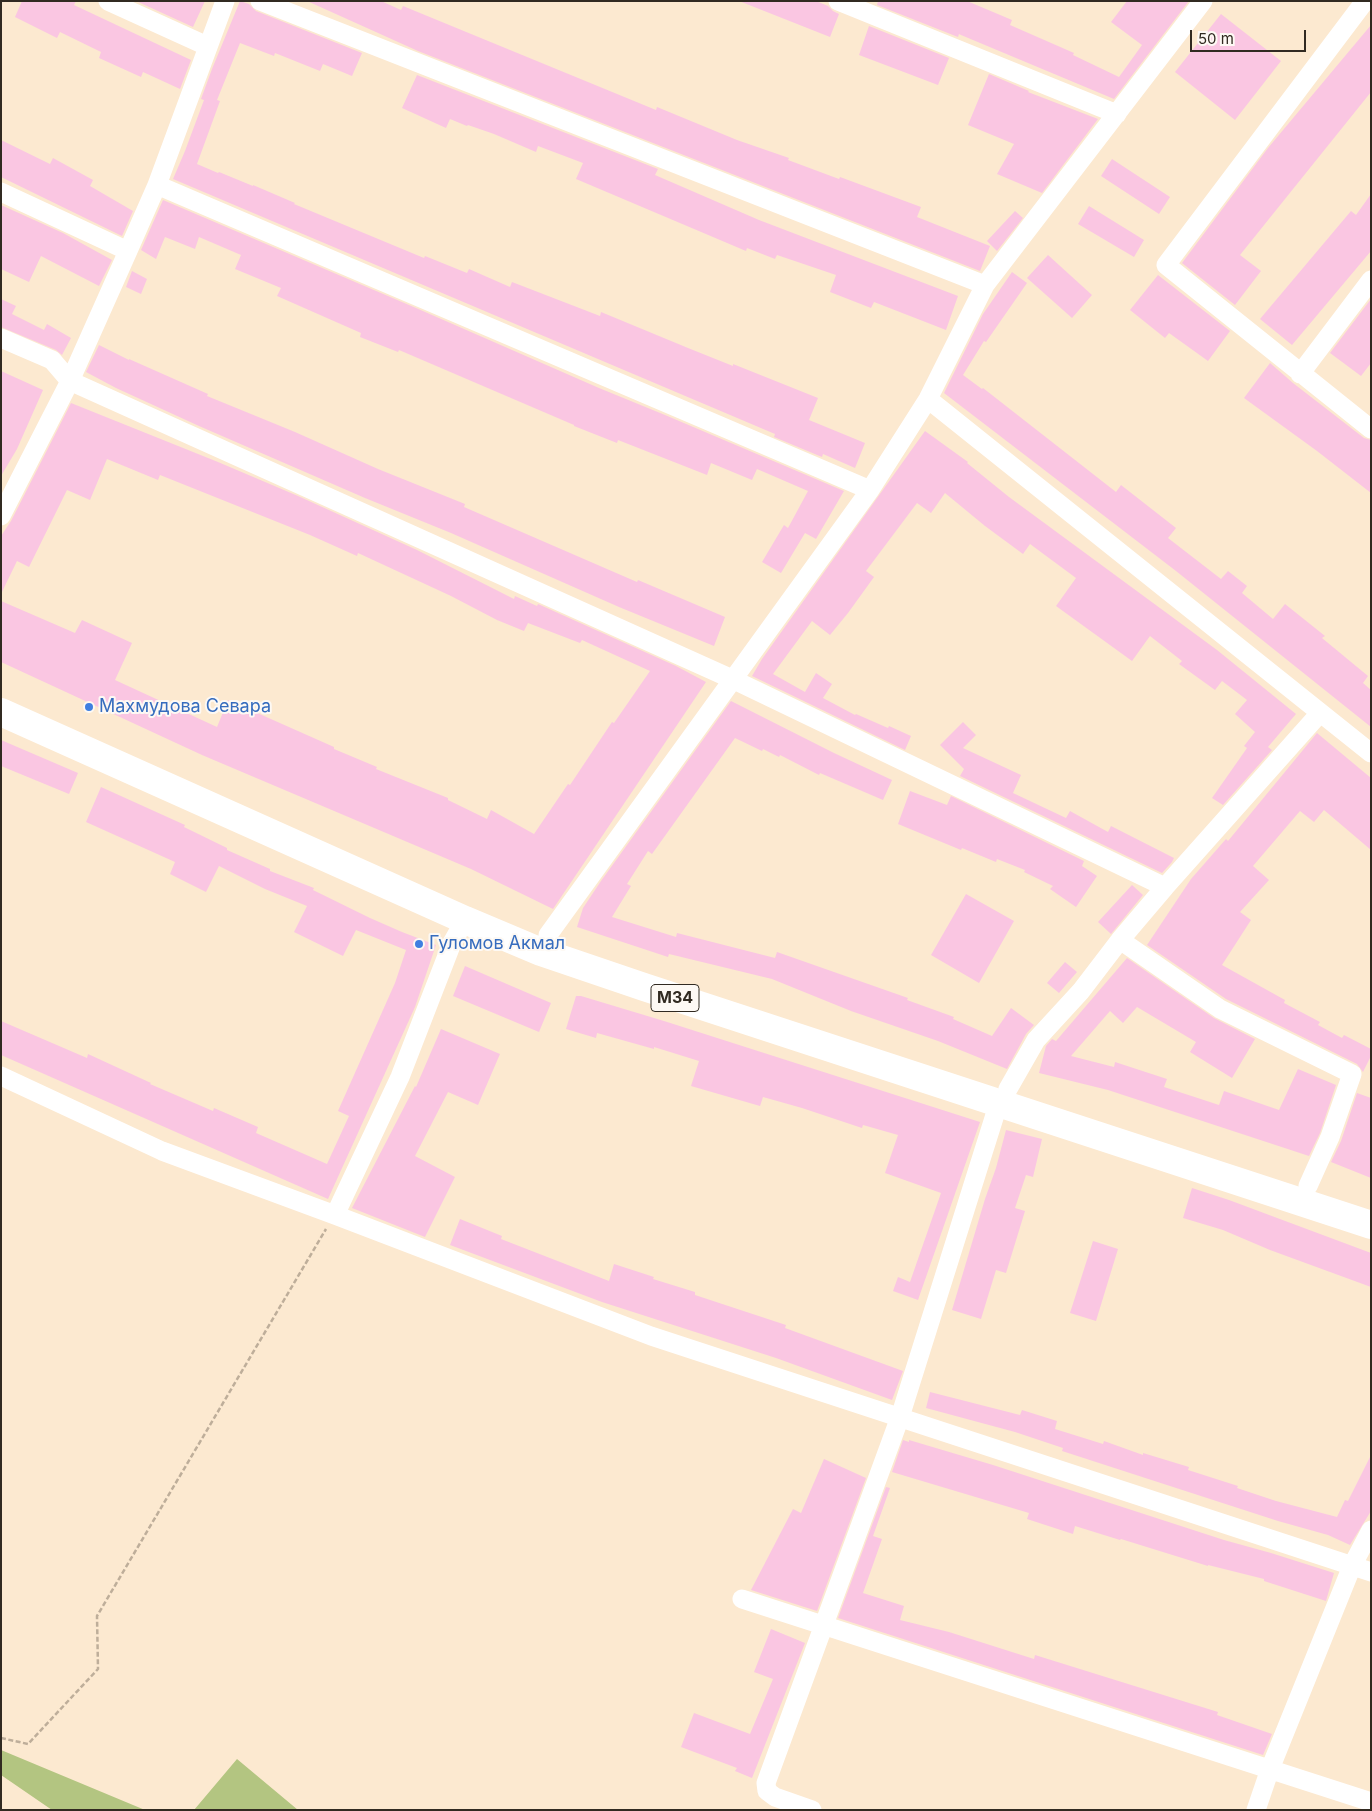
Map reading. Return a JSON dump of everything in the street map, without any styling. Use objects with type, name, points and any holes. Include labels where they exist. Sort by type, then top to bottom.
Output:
[{"type":"main road","name":"M34","points":[[1,694],[472,904],[548,935],[600,955],[837,1035],[1308,1206],[1371,1225]]},
{"type":"main road","name":"M34","points":[[1,712],[465,920],[541,952],[843,1053],[1003,1096],[1308,1186],[1371,1207]]},
{"type":"street","points":[[108,1],[207,46]]},
{"type":"street","points":[[1,516],[70,381],[128,251],[157,184],[225,1]]},
{"type":"street","points":[[260,1],[985,285]]},
{"type":"street","points":[[838,1],[1117,114]]},
{"type":"street","points":[[548,935],[870,490],[928,399],[985,285],[1203,1]]},
{"type":"street","points":[[1365,1],[1166,265],[1371,429]]},
{"type":"street","points":[[157,184],[870,490]]},
{"type":"street","points":[[1,192],[128,251]]},
{"type":"street","points":[[1300,374],[1371,280]]},
{"type":"street","points":[[1,338],[52,360],[70,381],[732,679],[1165,887]]},
{"type":"street","points":[[928,399],[1371,753]]},
{"type":"street","points":[[812,1810],[775,1797],[767,1791],[766,1783],[900,1417],[1003,1096],[1036,1040],[1081,991],[1120,940],[1165,887],[1320,713]]},
{"type":"street","points":[[335,1215],[400,1077],[452,943],[465,920]]},
{"type":"street","points":[[1120,940],[1220,1009],[1352,1074],[1330,1137],[1308,1186]]},
{"type":"street","points":[[1,1076],[162,1151],[651,1336],[1371,1572]]},
{"type":"street","points":[[1256,1810],[1270,1769],[1352,1566],[1371,1530]]},
{"type":"street","points":[[742,1599],[1371,1802]]},
{"type":"path","points":[[1,1738],[28,1744],[98,1669],[97,1616],[335,1215]]},
{"type":"green space","points":[[1,1750],[145,1810],[52,1810],[1,1775]]},
{"type":"green space","points":[[237,1759],[298,1810],[194,1810]]},
{"type":"building","points":[[22,1],[76,1],[74,5],[191,60],[180,89],[143,72],[141,77],[99,58],[101,52],[60,32],[57,38],[15,17]]},
{"type":"building","points":[[136,1],[205,1],[193,27]]},
{"type":"building","points":[[240,1],[249,4],[256,11],[362,53],[352,76],[323,64],[320,71],[275,53],[274,56],[240,43],[217,100],[220,101],[197,164],[253,185],[424,258],[425,256],[467,273],[469,269],[510,287],[512,282],[600,316],[601,312],[733,366],[733,364],[818,398],[809,420],[865,443],[855,468],[823,454],[822,457],[774,437],[775,434],[173,179],[204,100],[201,99],[212,69]]},
{"type":"building","points":[[307,1],[381,1],[401,10],[403,6],[656,110],[657,107],[737,140],[789,158],[788,160],[921,207],[917,217],[990,246],[980,271],[418,51]]},
{"type":"building","points":[[739,1],[816,1],[828,6],[839,14],[830,37]]},
{"type":"building","points":[[878,1],[967,1],[1012,20],[1010,25],[1074,53],[1073,55],[1119,77],[1142,45],[1111,22],[1127,1],[1189,1],[1114,99],[959,34],[958,37],[877,5]]},
{"type":"building","points":[[1221,14],[1281,61],[1235,120],[1175,72]]},
{"type":"building","points":[[1371,25],[1371,92],[1240,255],[1261,271],[1235,305],[1182,263],[1268,148]]},
{"type":"building","points":[[869,26],[949,58],[938,85],[859,55]]},
{"type":"building","points":[[989,74],[1028,92],[1098,119],[1042,193],[997,174],[1014,144],[968,125]]},
{"type":"building","points":[[417,75],[658,169],[655,175],[759,220],[958,296],[946,330],[874,302],[871,308],[830,292],[836,275],[777,255],[775,259],[747,248],[746,251],[576,179],[583,163],[538,146],[536,152],[494,134],[450,119],[446,128],[402,108]]},
{"type":"building","points":[[1,140],[50,164],[53,158],[93,180],[90,186],[133,211],[122,236],[1,177]]},
{"type":"building","points":[[1112,159],[1170,197],[1159,214],[1101,176]]},
{"type":"building","points":[[1371,194],[1371,251],[1292,345],[1260,319],[1351,211],[1356,215]]},
{"type":"building","points":[[163,200],[599,388],[844,491],[816,539],[805,533],[781,573],[762,562],[784,525],[788,528],[808,491],[757,469],[752,480],[711,463],[707,475],[618,440],[617,443],[574,426],[399,350],[398,352],[360,337],[361,333],[277,296],[281,288],[235,269],[241,255],[199,237],[195,249],[165,237],[156,259],[141,250]]},
{"type":"building","points":[[1,205],[63,233],[112,260],[99,286],[41,256],[29,282],[1,269]]},
{"type":"building","points":[[1089,206],[1144,240],[1134,257],[1078,224]]},
{"type":"building","points":[[1015,211],[1023,218],[997,251],[987,241]]},
{"type":"building","points":[[1048,255],[1092,295],[1072,318],[1027,278]]},
{"type":"building","points":[[132,271],[147,279],[141,294],[126,287]]},
{"type":"building","points":[[1012,272],[1027,283],[986,342],[984,341],[963,375],[983,388],[1116,492],[1121,485],[1176,528],[1168,538],[1221,579],[1228,571],[1247,586],[1242,593],[1273,619],[1285,604],[1325,636],[1322,638],[1368,676],[1363,683],[1371,690],[1371,727],[1176,571],[944,393],[983,314]]},
{"type":"building","points":[[1158,275],[1230,331],[1208,361],[1169,333],[1165,338],[1130,310]]},
{"type":"building","points":[[1,299],[16,306],[12,314],[44,330],[47,324],[71,338],[62,355],[56,350],[1,327]]},
{"type":"building","points":[[1371,299],[1371,363],[1361,376],[1330,353]]},
{"type":"building","points":[[99,345],[208,394],[207,396],[465,504],[464,507],[637,582],[638,580],[725,617],[714,646],[365,498],[116,388],[86,372]]},
{"type":"building","points":[[1270,363],[1364,438],[1371,440],[1371,493],[1244,398]]},
{"type":"building","points":[[1,371],[43,390],[17,449],[1,476]]},
{"type":"building","points":[[71,403],[298,496],[417,550],[514,599],[515,596],[537,606],[538,604],[676,666],[706,682],[553,909],[471,869],[202,755],[1,662],[1,601],[75,633],[82,620],[132,643],[115,680],[217,727],[228,700],[377,767],[376,769],[448,798],[448,800],[487,819],[491,810],[534,834],[650,671],[582,640],[580,643],[528,623],[524,631],[497,620],[451,596],[358,553],[357,556],[310,535],[160,475],[158,480],[107,459],[90,500],[67,490],[29,567],[17,561],[1,594],[1,536],[11,521]]},
{"type":"building","points":[[925,431],[968,462],[1009,497],[1217,650],[1296,714],[1268,747],[1272,750],[1223,805],[1212,798],[1247,748],[1244,746],[1255,732],[1235,714],[1247,700],[1222,681],[1215,690],[1179,664],[1182,661],[1150,636],[1132,661],[1056,606],[1076,578],[1030,544],[1023,554],[945,493],[931,513],[917,503],[866,571],[874,577],[830,635],[812,621],[773,674],[805,692],[816,673],[832,684],[823,698],[855,715],[888,728],[889,726],[911,736],[905,750],[752,676],[762,659]]},
{"type":"building","points":[[731,701],[892,780],[883,800],[820,773],[819,775],[780,755],[779,757],[763,749],[762,751],[735,738],[652,854],[648,851],[627,884],[631,886],[612,917],[676,937],[677,933],[775,958],[777,952],[908,998],[907,1000],[954,1017],[953,1019],[992,1036],[1011,1008],[1034,1025],[1026,1034],[1007,1069],[938,1041],[851,1011],[772,979],[669,954],[668,957],[577,927],[583,908],[601,881]]},
{"type":"building","points":[[963,722],[976,735],[963,748],[1021,775],[1013,793],[1066,818],[1070,811],[1108,832],[1111,826],[1174,858],[1172,862],[1162,873],[960,776],[964,769],[940,745]]},
{"type":"building","points":[[1317,733],[1371,778],[1371,850],[1324,810],[1314,822],[1300,811],[1253,866],[1269,880],[1240,912],[1251,920],[1222,965],[1285,1000],[1284,1003],[1320,1022],[1318,1025],[1342,1038],[1344,1035],[1371,1049],[1371,1056],[1363,1072],[1357,1064],[1226,999],[1147,945],[1191,879],[1226,839],[1228,841]]},
{"type":"building","points":[[1,740],[78,773],[69,794],[1,766]]},
{"type":"building","points":[[101,787],[185,825],[184,827],[227,848],[227,850],[270,869],[270,871],[314,888],[313,890],[370,918],[436,945],[415,1007],[328,1199],[1,1055],[1,1021],[87,1058],[88,1054],[150,1084],[213,1111],[214,1108],[258,1127],[256,1133],[327,1164],[349,1116],[338,1111],[395,983],[406,950],[356,930],[343,956],[294,932],[307,906],[265,889],[219,866],[206,892],[170,874],[175,862],[86,822]]},
{"type":"building","points":[[910,791],[947,805],[951,796],[1084,861],[1082,866],[1097,876],[1076,907],[1050,889],[1053,886],[1024,872],[1025,870],[997,859],[996,862],[962,848],[961,850],[898,824]]},
{"type":"building","points":[[1132,885],[1143,895],[1111,934],[1098,922]]},
{"type":"building","points":[[966,894],[1014,921],[979,983],[931,955]]},
{"type":"building","points":[[1127,958],[1214,1018],[1255,1039],[1232,1078],[1190,1052],[1196,1042],[1137,1007],[1123,1023],[1110,1011],[1071,1056],[1114,1067],[1115,1062],[1167,1079],[1164,1087],[1219,1105],[1224,1091],[1279,1110],[1298,1069],[1336,1085],[1320,1133],[1309,1156],[1108,1090],[1039,1073],[1046,1046],[1052,1039],[1056,1041]]},
{"type":"building","points":[[1065,962],[1077,972],[1059,993],[1047,983]]},
{"type":"building","points":[[465,966],[551,1003],[539,1032],[453,996]]},
{"type":"building","points":[[576,996],[664,1021],[980,1122],[918,1300],[893,1291],[898,1277],[910,1282],[941,1193],[885,1173],[898,1135],[863,1125],[862,1128],[763,1097],[760,1106],[691,1086],[699,1061],[654,1047],[654,1049],[597,1033],[596,1038],[566,1029]]},
{"type":"building","points":[[441,1029],[500,1054],[478,1105],[448,1092],[415,1156],[455,1177],[425,1237],[352,1208],[416,1087]]},
{"type":"building","points":[[1357,1093],[1371,1098],[1371,1178],[1331,1162],[1341,1141]]},
{"type":"building","points":[[1006,1130],[1042,1139],[1033,1177],[1026,1175],[1015,1208],[1025,1211],[1006,1273],[996,1270],[981,1319],[952,1310]]},
{"type":"building","points":[[1192,1188],[1371,1253],[1371,1287],[1270,1250],[1223,1230],[1183,1218]]},
{"type":"building","points":[[460,1219],[502,1236],[501,1239],[609,1281],[614,1264],[695,1292],[695,1295],[786,1325],[785,1328],[903,1371],[892,1400],[776,1358],[602,1302],[450,1245]]},
{"type":"building","points":[[1093,1241],[1118,1249],[1096,1321],[1070,1313]]},
{"type":"building","points":[[930,1392],[1020,1415],[1022,1410],[1057,1421],[1055,1429],[1103,1444],[1104,1441],[1143,1455],[1143,1453],[1189,1467],[1188,1470],[1238,1486],[1237,1488],[1276,1501],[1337,1517],[1345,1500],[1348,1501],[1371,1455],[1371,1511],[1350,1545],[1328,1535],[1278,1521],[1062,1451],[1063,1448],[1015,1432],[926,1408]]},
{"type":"building","points":[[903,1440],[909,1442],[909,1440],[993,1465],[1224,1540],[1334,1573],[1326,1601],[1264,1581],[1264,1579],[1208,1566],[1075,1526],[1073,1534],[1027,1519],[1029,1513],[892,1472]]},
{"type":"building","points":[[824,1459],[866,1478],[817,1611],[751,1590],[793,1509],[801,1513]]},
{"type":"building","points":[[886,1487],[890,1488],[873,1536],[882,1539],[863,1593],[904,1606],[900,1620],[949,1632],[1034,1659],[1035,1655],[1218,1712],[1217,1715],[1272,1734],[1263,1755],[838,1618]]},
{"type":"building","points":[[771,1629],[805,1643],[752,1778],[735,1771],[737,1768],[681,1747],[694,1713],[750,1734],[773,1679],[754,1672]]},
{"type":"place","name":"Махмудова Севара","points":[[89,707]]},
{"type":"place","name":"Гуломов Акмал","points":[[419,944]]}]
